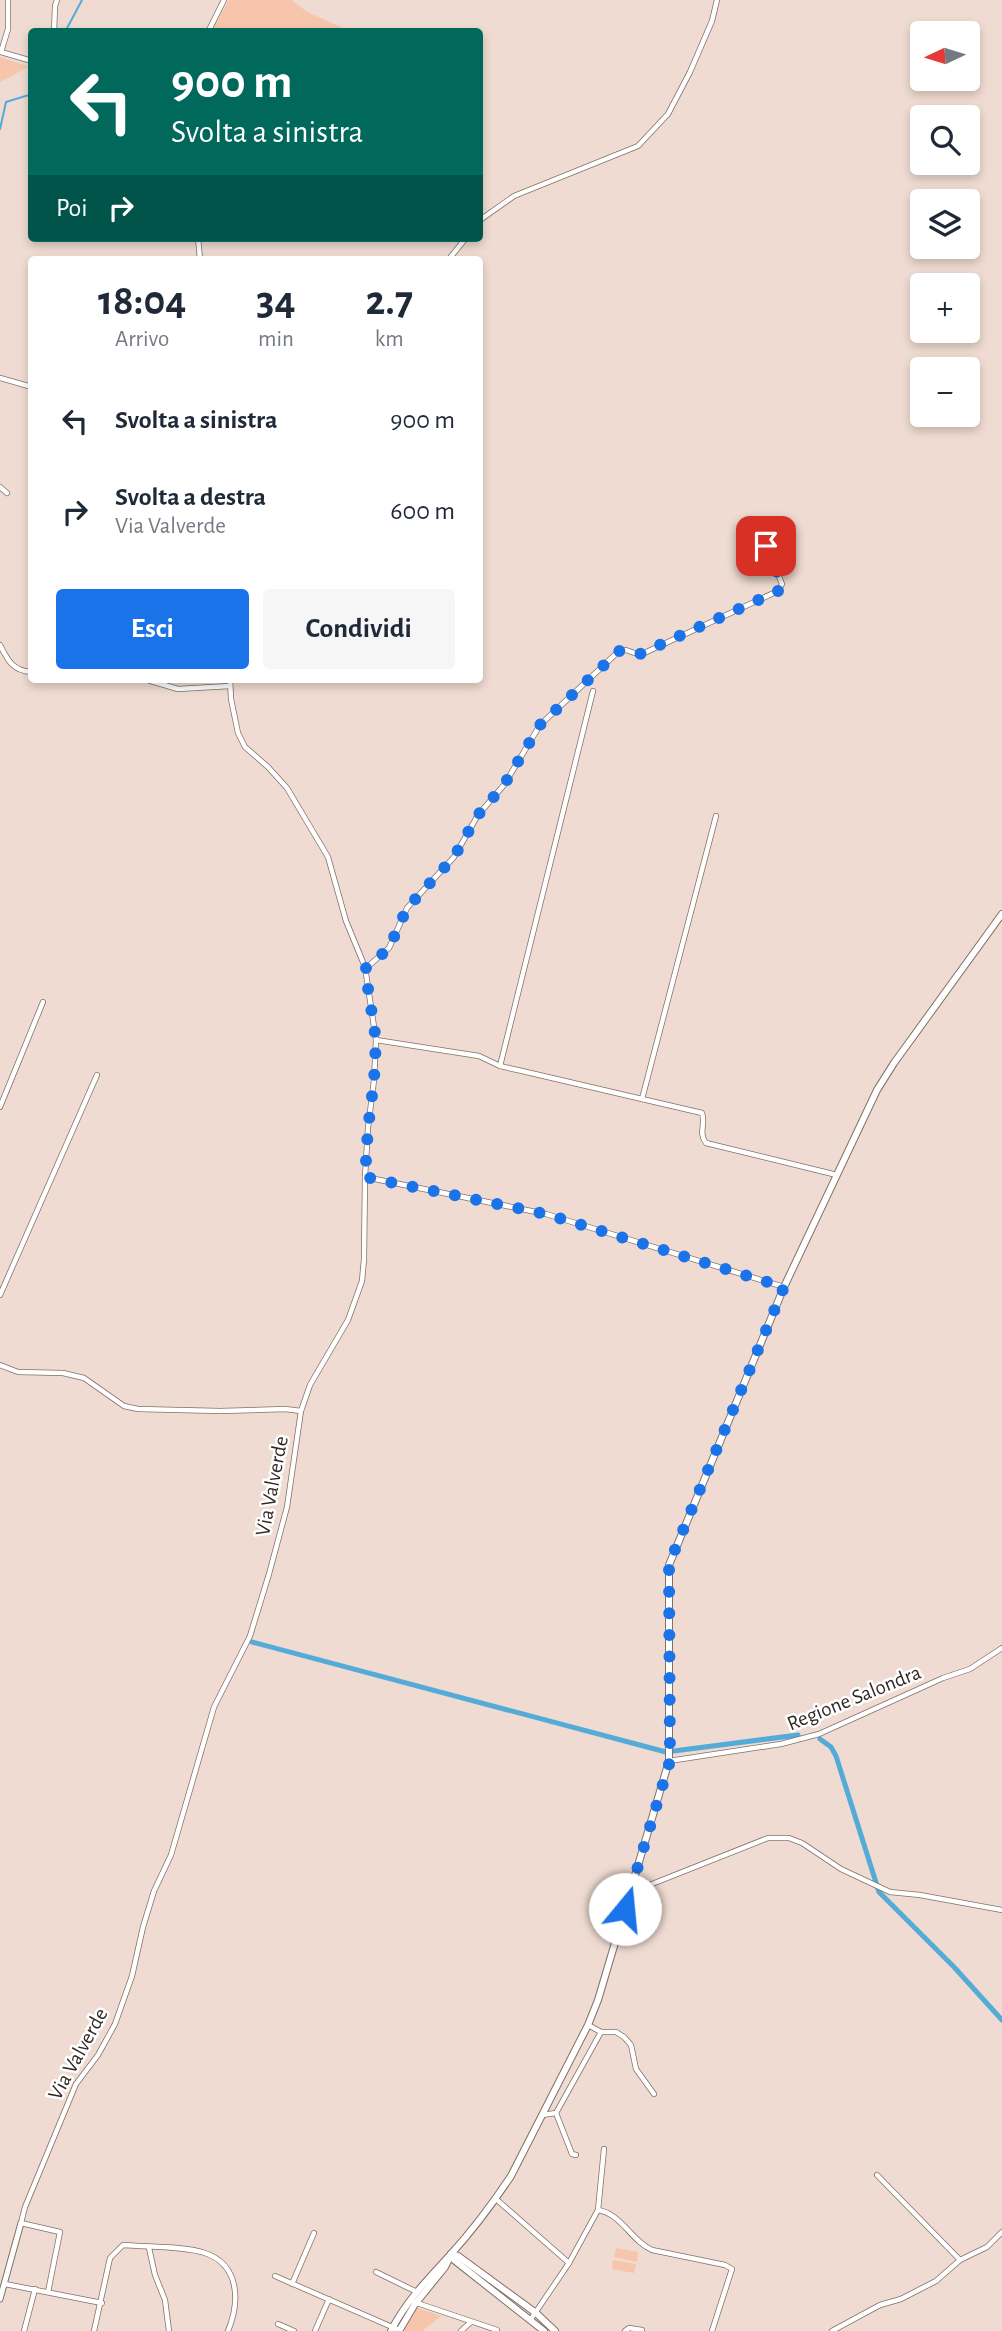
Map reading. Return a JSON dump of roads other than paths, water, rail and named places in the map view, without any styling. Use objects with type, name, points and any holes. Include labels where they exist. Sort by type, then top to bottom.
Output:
[{"type":"main road","points":[[396,2330],[417,2292],[496,2199],[511,2176],[588,2025],[631,1890],[669,1755],[669,1564],[784,1287],[877,1090],[1002,914]]},
{"type":"main road","points":[[413,2302],[445,2267],[451,2254]]},
{"type":"main road","points":[[451,2254],[454,2260],[555,2331]]},
{"type":"main road","points":[[534,2316],[544,2331]]},
{"type":"street","points":[[8,0],[8,29],[1,52],[28,60]]},
{"type":"street","points":[[54,28],[57,0]]},
{"type":"street","points":[[210,28],[224,0]]},
{"type":"street","points":[[483,218],[514,196],[638,146],[668,114],[690,72],[712,20],[717,0]]},
{"type":"street","points":[[451,256],[463,242]]},
{"type":"street","points":[[0,378],[28,386]]},
{"type":"street","points":[[0,487],[7,493]]},
{"type":"street","points":[[365,969],[389,948],[407,908],[454,857],[478,815],[504,785],[540,725],[619,651],[640,654],[778,591],[782,584],[766,546]]},
{"type":"street","points":[[0,645],[12,667],[28,671]]},
{"type":"street","points":[[158,683],[178,689],[230,686]]},
{"type":"street","name":"Via Valverde","points":[[0,2299],[5,2284],[4,2275],[34,2182],[76,2084],[98,2055],[116,2024],[132,1976],[154,1891],[172,1855],[214,1707],[250,1636],[287,1507],[301,1411],[310,1385],[348,1320],[361,1284],[368,1128],[376,1040],[365,969],[346,921],[328,858],[287,788],[244,747],[238,733],[230,686]]},
{"type":"street","points":[[500,1066],[593,691]]},
{"type":"street","points":[[642,1099],[716,816]]},
{"type":"street","points":[[0,1107],[43,1002]]},
{"type":"street","points":[[376,1040],[479,1056],[500,1066],[702,1113],[704,1117],[701,1134],[706,1143],[837,1175]]},
{"type":"street","points":[[0,1295],[97,1075]]},
{"type":"street","points":[[365,1177],[546,1214],[784,1287]]},
{"type":"street","points":[[0,1365],[18,1371],[63,1373],[84,1378],[131,1408],[301,1411]]},
{"type":"street","name":"Regione Salondra","points":[[669,1755],[781,1744],[819,1734],[943,1678],[970,1669],[1002,1647]]},
{"type":"street","points":[[631,1890],[768,1838],[789,1838],[881,1889],[1002,1910]]},
{"type":"street","points":[[588,2025],[601,2032],[616,2032],[628,2041],[636,2069],[654,2094]]},
{"type":"street","points":[[556,2113],[601,2032]]},
{"type":"street","points":[[542,2115],[556,2113]]},
{"type":"street","points":[[556,2113],[572,2154],[576,2155]]},
{"type":"street","points":[[534,2316],[569,2263],[598,2210],[604,2149]]},
{"type":"street","points":[[877,2175],[960,2260]]},
{"type":"street","points":[[496,2199],[569,2263]]},
{"type":"street","points":[[598,2210],[606,2211],[617,2218],[642,2246],[725,2264],[732,2269],[712,2331]]},
{"type":"street","points":[[21,2223],[60,2232],[48,2292]]},
{"type":"street","points":[[832,2331],[880,2305],[901,2299],[936,2281],[960,2260],[987,2247],[1002,2232]]},
{"type":"street","points":[[292,2284],[314,2233]]},
{"type":"street","points":[[94,2331],[110,2258],[123,2245],[205,2253],[218,2260],[228,2270],[236,2290],[236,2314],[228,2331]]},
{"type":"street","points":[[149,2248],[155,2275],[165,2300],[169,2331]]},
{"type":"street","points":[[376,2272],[417,2292]]},
{"type":"street","points":[[275,2276],[396,2330]]},
{"type":"street","points":[[5,2284],[102,2303]]},
{"type":"street","points":[[24,2331],[35,2290]]},
{"type":"street","points":[[315,2331],[329,2299]]},
{"type":"street","points":[[413,2302],[497,2329]]},
{"type":"street","points":[[461,2331],[472,2322]]},
{"type":"street","points":[[278,2324],[294,2331]]},
{"type":"street","points":[[625,2331],[629,2328],[642,2330]]},
{"type":"waterway","points":[[67,28],[82,0]]},
{"type":"waterway","points":[[0,129],[6,102],[28,95]]},
{"type":"waterway","points":[[252,1642],[666,1752],[798,1735]]},
{"type":"waterway","points":[[820,1739],[831,1747],[836,1756],[879,1892],[954,1967],[1002,2020]]}]
